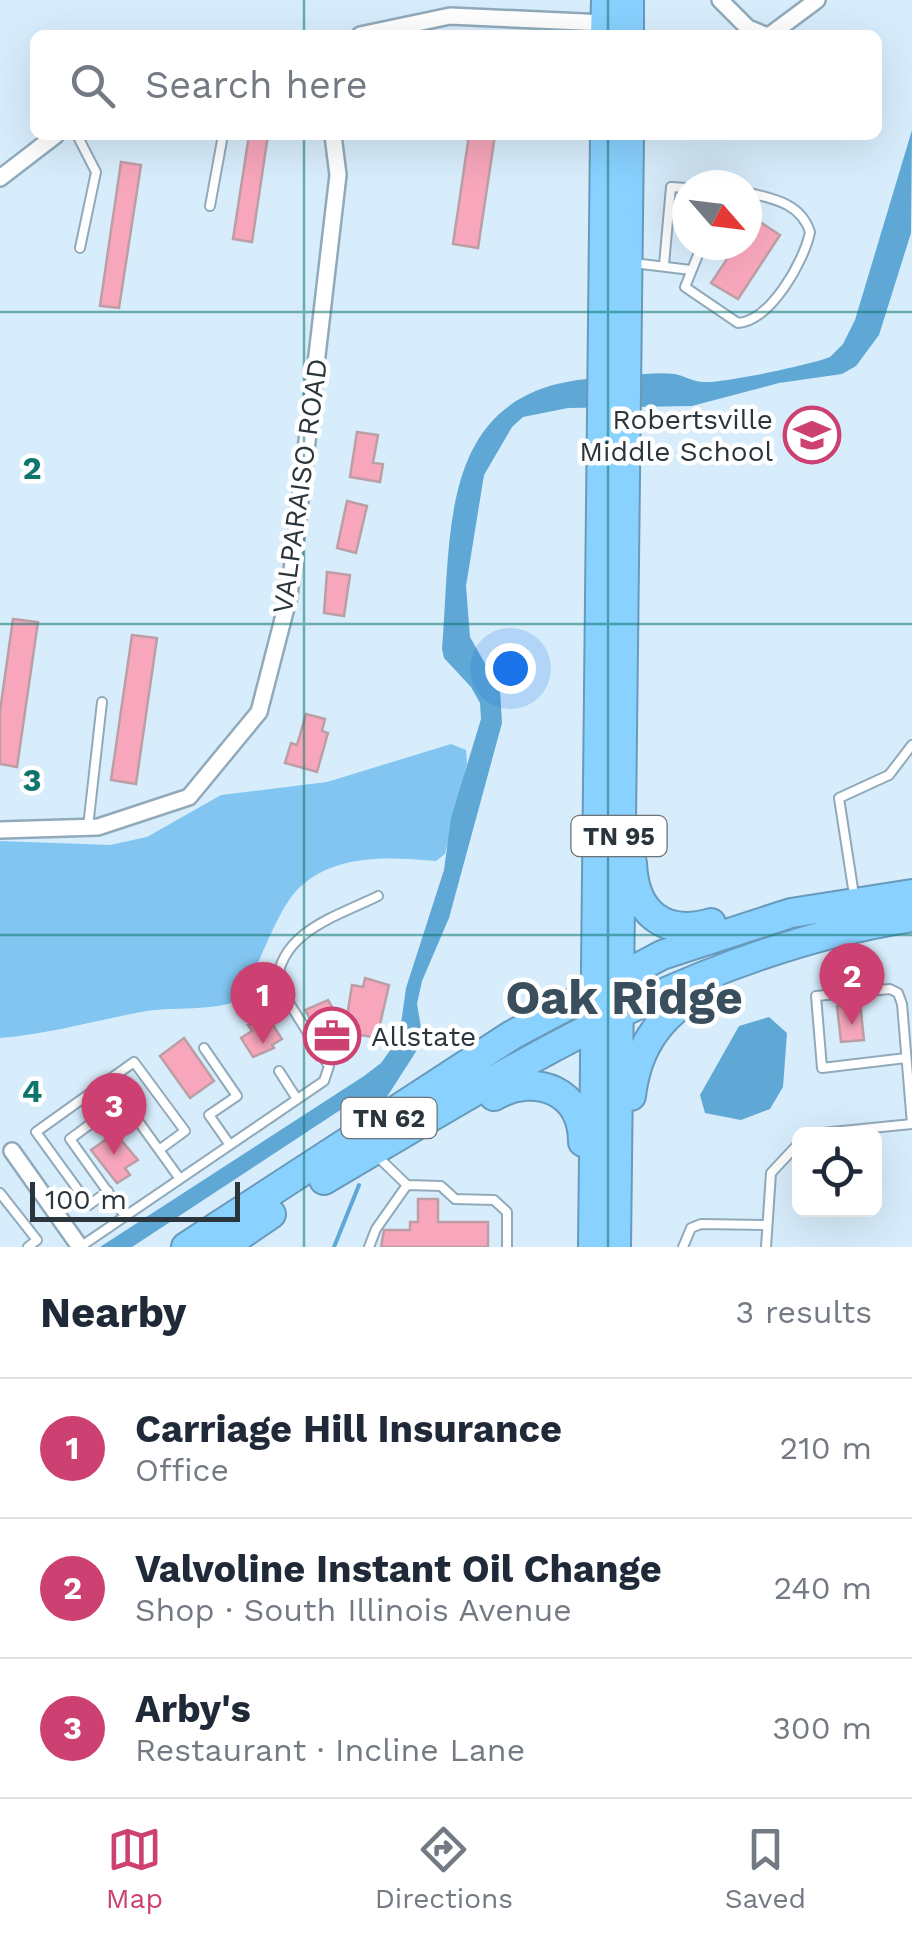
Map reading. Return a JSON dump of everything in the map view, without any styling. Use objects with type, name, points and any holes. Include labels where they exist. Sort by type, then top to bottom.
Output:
[{"type":"highway","points":[[611,23],[629,0]]},
{"type":"highway","name":"TN 95","points":[[605,140],[616,261],[620,765],[606,984]]},
{"type":"highway","points":[[616,261],[628,140]]},
{"type":"highway","name":"TN 95","points":[[605,1246],[601,553],[616,424]]},
{"type":"highway","points":[[566,1004],[578,973],[584,688],[601,553]]},
{"type":"highway","points":[[620,765],[630,813],[635,892],[655,920],[684,929],[735,916],[791,913]]},
{"type":"highway","name":"TN 62","points":[[222,1247],[410,1130],[606,1019],[694,977],[807,939],[857,913],[912,894]]},
{"type":"highway","name":"TN 62","points":[[186,1247],[566,1004],[690,944],[791,913],[912,917]]},
{"type":"highway","points":[[857,913],[912,927]]},
{"type":"highway","points":[[605,1246],[634,1069],[652,1031],[692,996],[776,961],[807,939]]},
{"type":"highway","points":[[410,1130],[451,1120],[510,1087],[534,1083],[551,1090],[576,1110],[583,1126],[582,1190],[605,1246]]},
{"type":"street","points":[[720,0],[753,30]]},
{"type":"street","points":[[774,30],[816,0]]},
{"type":"street","points":[[377,30],[450,8],[611,23]]},
{"type":"street","points":[[0,178],[49,140]]},
{"type":"street","name":"VALPARAISO ROAD","points":[[0,830],[88,827],[189,797],[260,712],[289,596],[338,175],[334,140]]},
{"type":"street","points":[[12,1151],[80,1247]]},
{"type":"lane","points":[[80,140],[96,172],[80,248]]},
{"type":"lane","points":[[210,206],[222,140]]},
{"type":"lane","points":[[664,265],[672,186]]},
{"type":"lane","points":[[695,260],[685,287],[729,319],[749,323],[767,308],[808,244],[810,232],[807,222],[790,206],[762,197]]},
{"type":"lane","points":[[616,261],[691,270]]},
{"type":"lane","points":[[88,827],[102,702]]},
{"type":"lane","points":[[857,913],[840,798],[889,775],[912,745]]},
{"type":"lane","points":[[80,1247],[324,1081],[329,1066],[277,984],[284,954],[297,937],[378,896]]},
{"type":"lane","points":[[882,1127],[912,1124],[906,1058],[898,993],[890,989],[816,996],[822,1068],[906,1058]]},
{"type":"lane","points":[[204,1048],[238,1096],[209,1116],[230,1145]]},
{"type":"lane","points":[[108,1191],[88,1205],[36,1132],[134,1062],[184,1132],[159,1150]]},
{"type":"lane","points":[[279,1071],[297,1099]]},
{"type":"lane","points":[[125,1216],[70,1138],[123,1100],[180,1179]]},
{"type":"lane","points":[[766,1247],[771,1174],[792,1151]]},
{"type":"lane","points":[[373,1152],[407,1184],[441,1186],[455,1199],[494,1200],[507,1212],[507,1247]]},
{"type":"lane","points":[[369,1247],[376,1229],[407,1184]]},
{"type":"lane","points":[[0,1193],[37,1240],[28,1247]]},
{"type":"lane","points":[[683,1247],[691,1228],[701,1224],[767,1225]]},
{"type":"shaded area","points":[[912,130],[911,233],[879,335],[856,366],[842,374],[779,383],[692,406],[568,408],[523,417],[512,427],[484,475],[466,586],[470,637],[500,690],[502,723],[449,918],[422,981],[417,1004],[421,1027],[417,1050],[383,1103],[369,1112],[365,1102],[354,1101],[132,1247],[100,1247],[364,1076],[381,1063],[399,1038],[406,988],[444,870],[451,818],[481,719],[480,703],[444,658],[442,649],[453,512],[464,471],[481,436],[508,407],[546,387],[656,373],[715,382],[830,357],[843,344],[855,320]]},
{"type":"shaded area","points":[[451,744],[466,750],[467,764],[445,854],[436,861],[347,863],[314,876],[283,909],[241,999],[220,1006],[153,1010],[0,1038],[0,841],[110,845],[147,837],[221,795],[327,782]]},
{"type":"shaded area","points":[[769,1017],[787,1033],[783,1087],[770,1109],[741,1120],[705,1113],[700,1095],[739,1026]]},
{"type":"building","points":[[248,140],[267,140],[252,242],[233,239]]},
{"type":"building","points":[[468,140],[494,140],[478,248],[453,244]]},
{"type":"building","points":[[121,162],[141,165],[119,308],[100,306]]},
{"type":"building","points":[[762,223],[780,235],[738,299],[711,283],[726,260],[762,260]]},
{"type":"building","points":[[357,432],[378,435],[373,463],[383,464],[380,482],[350,477]]},
{"type":"building","points":[[347,501],[367,506],[356,553],[337,548]]},
{"type":"building","points":[[327,572],[350,575],[344,616],[324,613]]},
{"type":"building","points":[[13,619],[38,622],[17,767],[0,764],[0,711]]},
{"type":"building","points":[[132,635],[157,638],[136,784],[111,780]]},
{"type":"building","points":[[306,714],[325,719],[322,731],[328,733],[317,772],[285,763],[291,743],[297,745]]},
{"type":"building","points":[[365,978],[389,985],[378,1033],[372,1037],[338,1031],[345,1042],[330,1052],[305,1010],[328,1000],[345,1029],[352,985],[363,987]]},
{"type":"building","points":[[860,1003],[864,1040],[841,1042],[837,1006]]},
{"type":"building","points":[[269,1019],[282,1039],[272,1045],[274,1048],[253,1057],[241,1038],[252,1031],[248,1025]]},
{"type":"building","points":[[184,1038],[214,1081],[190,1098],[160,1056]]},
{"type":"building","points":[[115,1133],[138,1160],[125,1168],[130,1175],[117,1183],[91,1150]]},
{"type":"building","points":[[418,1199],[438,1199],[438,1222],[488,1222],[488,1247],[381,1247],[384,1230],[410,1230],[410,1222],[418,1222]]},
{"type":"waterway","points":[[334,1247],[359,1185]]},
{"type":"place","name":"Robertsville Middle School","points":[[812,435]]},
{"type":"place","name":"Valvoline Instant Oil Change","points":[[852,1025]]},
{"type":"place","name":"Allstate","points":[[332,1036]]},
{"type":"place","name":"Carriage Hill Insurance","points":[[263,1044]]},
{"type":"place","name":"Arby's","points":[[114,1155]]},
{"type":"district","name":"Oak Ridge","points":[[624,997]]}]
